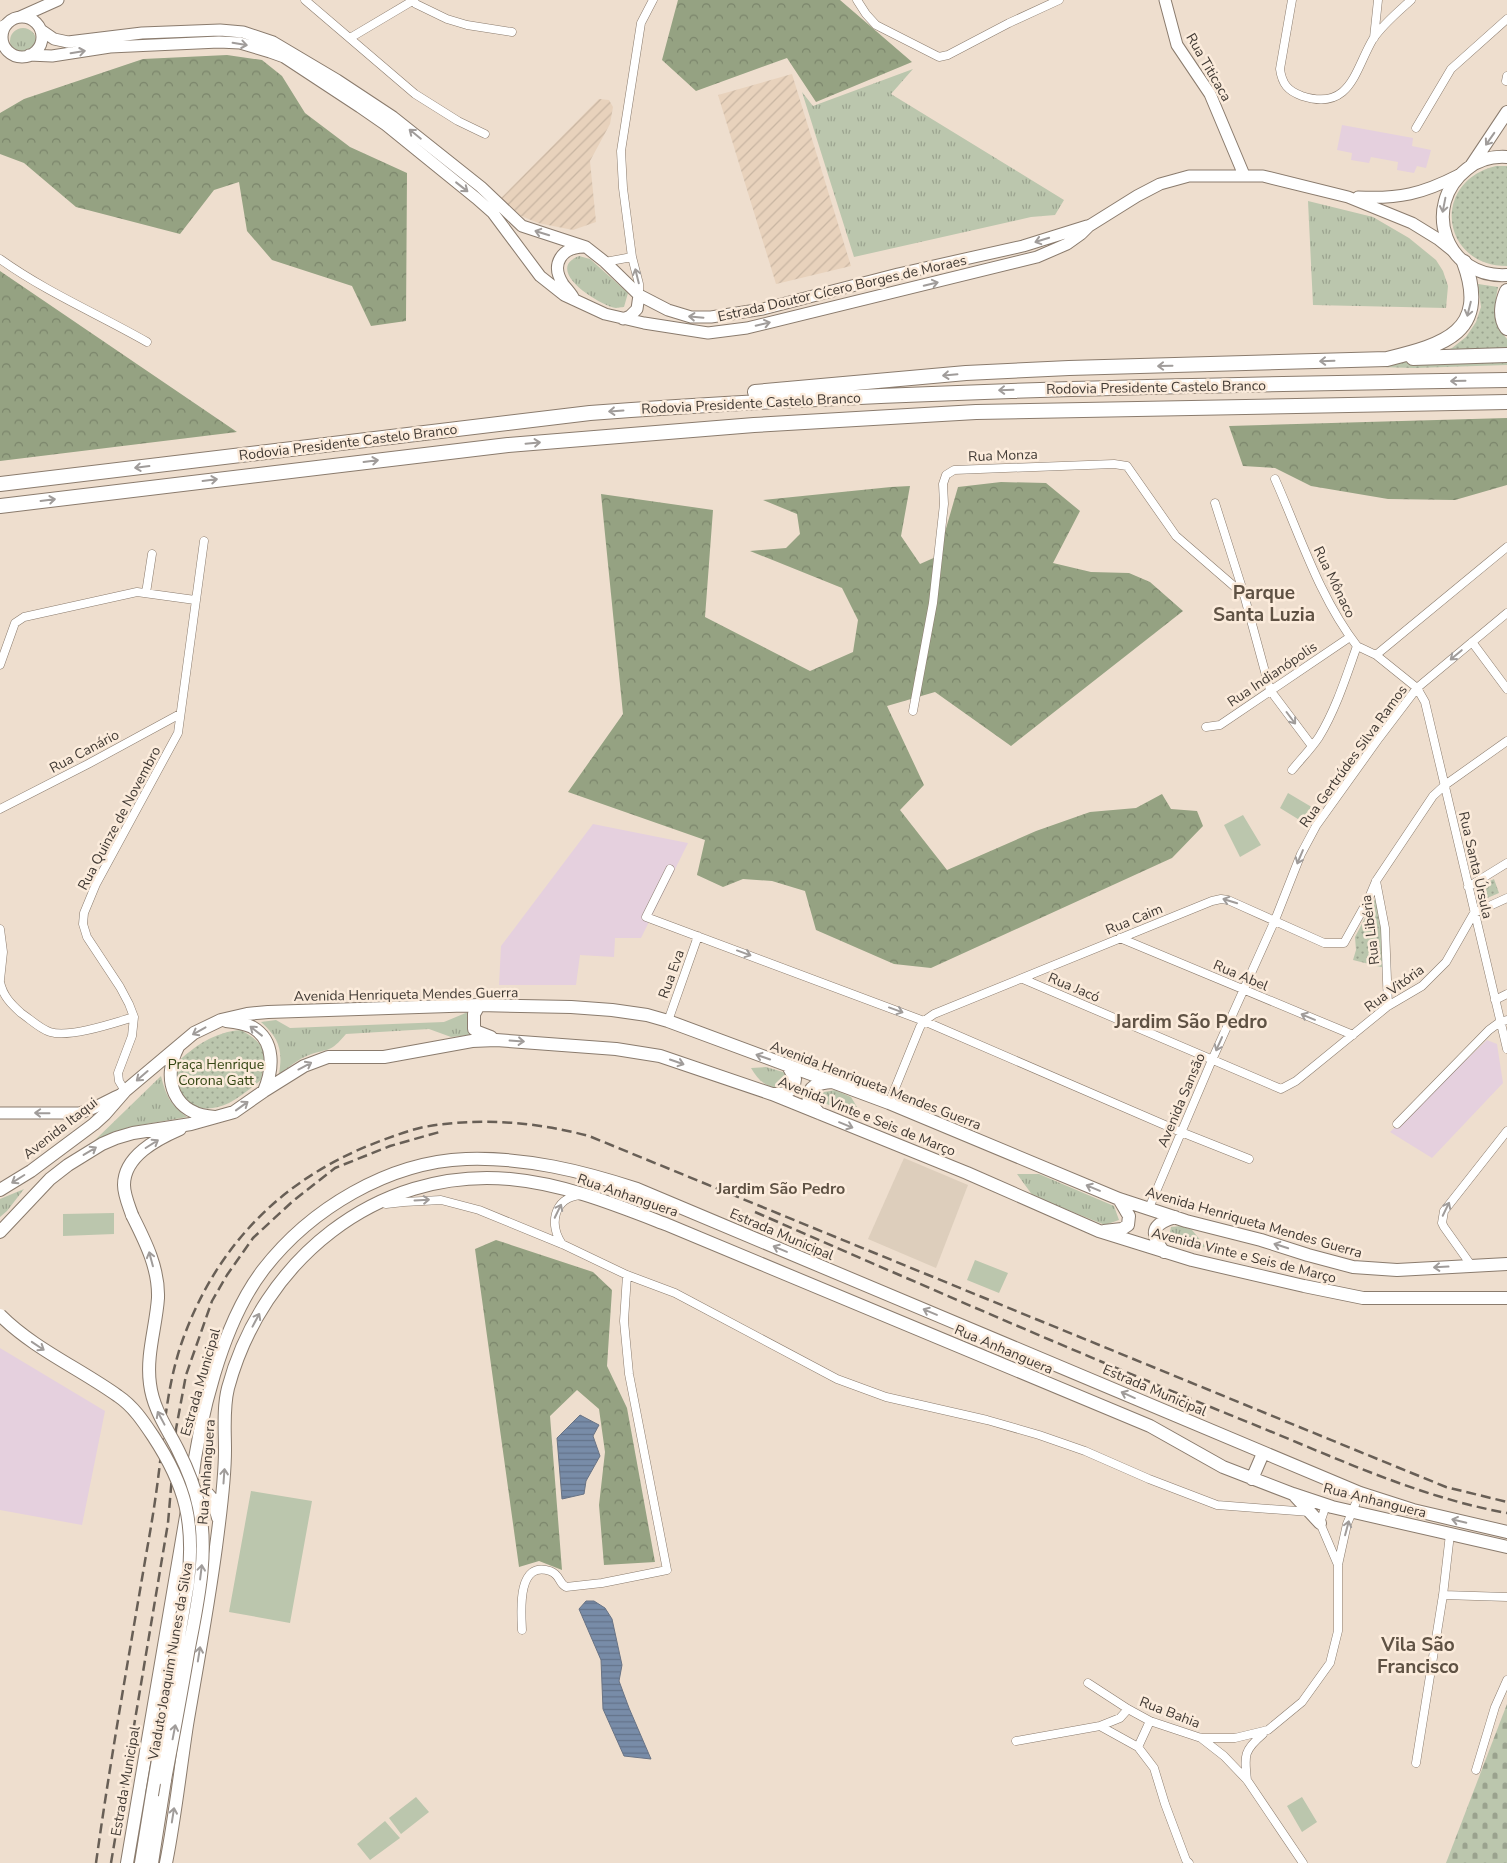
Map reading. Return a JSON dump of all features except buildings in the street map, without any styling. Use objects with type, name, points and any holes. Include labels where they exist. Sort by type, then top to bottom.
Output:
[{"type":"highway","points":[[1387,359],[1441,344],[1455,334],[1465,323],[1470,310],[1472,293],[1470,278],[1459,257]]},
{"type":"highway","points":[[1507,291],[1502,308],[1502,318],[1507,328]]},
{"type":"highway","points":[[658,408],[730,394],[966,373],[1069,368],[1507,356]]},
{"type":"highway","name":"Rodovia Presidente Castelo Branco","points":[[0,484],[590,413],[658,408],[781,400],[1054,388],[1507,380]]},
{"type":"highway","name":"Rodovia Presidente Castelo Branco","points":[[0,506],[508,445],[754,425],[976,412],[1507,402]]},
{"type":"main road","points":[[1471,166],[1507,112]]},
{"type":"main road","points":[[1507,157],[1492,158],[1471,166],[1459,175],[1446,195],[1442,219],[1446,236],[1459,257],[1483,273],[1507,276]]},
{"type":"main road","points":[[479,1005],[474,1014],[472,1025],[478,1032],[496,1040]]},
{"type":"main road","name":"Avenida Henriqueta Mendes Guerra","points":[[221,1020],[246,1014],[268,1012],[479,1005],[571,1007],[647,1015],[834,1081],[1119,1199],[1175,1217],[1353,1267],[1397,1270],[1507,1264]]},
{"type":"main road","points":[[218,1117],[202,1115],[188,1108],[182,1104],[171,1086],[170,1071],[173,1058],[180,1045],[194,1033],[221,1020],[246,1024],[259,1032],[271,1052],[271,1068],[264,1091]]},
{"type":"main road","name":"Avenida Vinte e Seis de Março","points":[[191,1124],[234,1112],[304,1066],[328,1057],[384,1057],[472,1041],[496,1040],[649,1053],[772,1094],[967,1173],[1099,1231],[1164,1252],[1304,1286],[1363,1298],[1507,1298]]},
{"type":"main road","name":"Avenida Itaqui","points":[[0,1190],[31,1171],[94,1124],[123,1092],[180,1045]]},
{"type":"main road","points":[[772,1094],[786,1093],[794,1086],[795,1079],[788,1066]]},
{"type":"main road","points":[[821,1114],[809,1102],[809,1092],[813,1086],[834,1081]]},
{"type":"main road","points":[[0,1232],[50,1179],[68,1165],[102,1144],[133,1133],[191,1124]]},
{"type":"main road","name":"Viaduto Joaquim Nunes da Silva","points":[[152,1863],[196,1611],[203,1562],[203,1543],[199,1509],[190,1476],[156,1409],[152,1396],[149,1365],[158,1296],[156,1273],[148,1247],[132,1215],[125,1195],[124,1184],[126,1173],[134,1159],[144,1149],[161,1138],[191,1124]]},
{"type":"main road","name":"Estrada Municipal","points":[[127,1863],[196,1452],[203,1415],[222,1350],[242,1304],[262,1270],[304,1228],[325,1210],[348,1195],[394,1174],[416,1167],[465,1159],[497,1159],[564,1168],[637,1189],[1356,1491],[1413,1510],[1507,1532]]},
{"type":"main road","name":"Rua Anhanguera","points":[[166,1863],[222,1502],[228,1390],[238,1357],[256,1318],[275,1289],[313,1246],[355,1215],[395,1195],[420,1186],[449,1180],[510,1179],[538,1183],[588,1195],[686,1232],[1150,1426],[1208,1459],[1252,1479],[1329,1506],[1507,1548]]},
{"type":"main road","points":[[1099,1231],[1122,1229],[1128,1225],[1129,1216],[1119,1199]]},
{"type":"main road","points":[[1164,1252],[1156,1242],[1155,1232],[1161,1223],[1175,1217]]},
{"type":"main road","name":"Viaduto Joaquim Nunes da Silva","points":[[0,1315],[18,1332],[35,1344],[117,1395],[131,1406],[168,1458],[187,1506],[191,1559],[141,1863]]},
{"type":"main road","points":[[1154,1406],[1172,1419],[1260,1458],[1292,1470],[1308,1472]]},
{"type":"main road","points":[[1252,1479],[1260,1458]]},
{"type":"main road","points":[[1329,1506],[1341,1505],[1356,1491]]},
{"type":"main road","points":[[189,1500],[198,1492],[207,1493],[215,1506],[218,1526]]},
{"type":"main road","points":[[1294,1494],[1320,1523]]},
{"type":"street","points":[[304,0],[415,94],[458,121],[485,134]]},
{"type":"street","points":[[350,38],[414,0],[416,4],[447,19],[467,25],[512,32]]},
{"type":"street","points":[[623,319],[630,316],[637,309],[639,284],[632,257],[623,188],[622,150],[641,23],[653,0]]},
{"type":"street","points":[[857,0],[866,14],[876,24],[939,57],[948,55],[1008,23],[1059,0]]},
{"type":"street","name":"Rua Titicaca","points":[[1165,0],[1177,45],[1210,94],[1244,175]]},
{"type":"street","points":[[1292,0],[1280,69],[1282,79],[1286,88],[1296,94],[1310,98],[1325,99],[1341,92],[1352,83],[1374,38],[1410,0]]},
{"type":"street","points":[[1374,38],[1378,0]]},
{"type":"street","points":[[20,17],[32,20],[40,29],[42,36],[39,48],[29,56],[17,56],[2,46],[4,24],[54,1]]},
{"type":"street","points":[[40,29],[54,1]]},
{"type":"street","points":[[1416,128],[1451,69],[1507,19]]},
{"type":"street","name":"Estrada Doutor Cícero Borges de Moraes","points":[[40,29],[54,39],[68,42],[142,33],[236,31],[274,42],[393,117],[481,187],[522,226],[586,247],[605,262],[639,295],[668,310],[691,317],[738,314],[763,309],[898,274],[1023,246],[1089,226]]},
{"type":"street","name":"Estrada Doutor Cícero Borges de Moraes","points":[[29,56],[52,56],[110,47],[219,42],[245,44],[284,57],[386,125],[476,198],[493,213],[540,276],[556,290],[605,314],[623,319],[699,332],[731,331],[1018,262],[1067,244],[1089,226],[1137,196],[1171,180],[1188,176],[1263,176],[1348,197],[1412,223],[1438,239],[1459,257]]},
{"type":"street","name":"Estrada Doutor Cícero Borges de Moraes","points":[[1348,197],[1379,198],[1415,193],[1434,188],[1459,175]]},
{"type":"street","points":[[576,300],[563,284],[558,264],[567,251],[572,248],[586,247]]},
{"type":"street","points":[[605,262],[632,257]]},
{"type":"street","points":[[0,259],[49,291],[86,308],[147,342]]},
{"type":"street","name":"Rua Monza","points":[[913,711],[933,603],[944,504],[943,484],[946,475],[954,470],[1114,464],[1127,466],[1176,536],[1243,594]]},
{"type":"street","name":"Rua Mônaco","points":[[1275,479],[1324,594],[1357,646]]},
{"type":"street","points":[[1215,503],[1270,690],[1312,746]]},
{"type":"street","name":"Rua Quinze de Novembro","points":[[134,1017],[120,987],[87,937],[84,913],[96,884],[178,733],[204,541]]},
{"type":"street","points":[[1376,656],[1507,547]]},
{"type":"street","points":[[146,593],[152,554]]},
{"type":"street","points":[[0,665],[15,623],[24,617],[138,592],[195,600]]},
{"type":"street","name":"Rua Gertrúdes Silva Ramos","points":[[1275,920],[1301,854],[1316,826],[1379,738],[1417,688],[1507,613]]},
{"type":"street","name":"Rua Indianópolis","points":[[1206,727],[1220,724],[1350,637]]},
{"type":"street","points":[[1472,642],[1507,689]]},
{"type":"street","points":[[1292,770],[1312,746],[1328,719],[1357,646],[1376,656],[1417,688]]},
{"type":"street","name":"Rua Santa Úrsula","points":[[1417,688],[1425,702],[1494,1000],[1504,1021],[1507,1049]]},
{"type":"street","name":"Rua Canário","points":[[0,809],[180,714]]},
{"type":"street","points":[[1376,881],[1428,804],[1445,785],[1507,741]]},
{"type":"street","points":[[1468,887],[1507,863]]},
{"type":"street","points":[[670,869],[646,917],[924,1021],[1249,1159]]},
{"type":"street","name":"Rua Caim","points":[[924,1021],[934,1014],[1212,900],[1228,900],[1324,942],[1332,944],[1344,943],[1376,881]]},
{"type":"street","name":"Rua Libéria","points":[[1376,881],[1385,928],[1388,1006]]},
{"type":"street","points":[[1474,913],[1507,898]]},
{"type":"street","name":"Rua Vitória","points":[[1281,1089],[1296,1081],[1388,1006],[1422,986],[1446,962],[1474,913]]},
{"type":"street","name":"Avenida Sansão","points":[[1149,1208],[1243,989],[1275,920]]},
{"type":"street","points":[[0,930],[0,981],[4,995],[14,1007],[39,1026],[50,1032],[77,1032],[134,1017],[132,1036],[118,1072],[123,1092],[90,1110],[79,1113],[0,1113]]},
{"type":"street","name":"Rua Eva","points":[[668,1021],[698,936]]},
{"type":"street","name":"Rua Abel","points":[[1120,938],[1353,1035]]},
{"type":"street","name":"Rua Jacó","points":[[1023,979],[1281,1089]]},
{"type":"street","points":[[1494,1000],[1507,994]]},
{"type":"street","points":[[889,1103],[924,1021]]},
{"type":"street","points":[[1397,1124],[1489,1030],[1504,1021]]},
{"type":"street","points":[[1471,1266],[1442,1223],[1444,1211],[1507,1131]]},
{"type":"street","points":[[562,1244],[554,1229],[557,1210],[567,1199],[588,1195]]},
{"type":"street","points":[[374,1206],[430,1200],[453,1202],[479,1210],[675,1293],[837,1379],[867,1391],[987,1420],[1039,1435],[1086,1451],[1217,1505],[1310,1512]]},
{"type":"street","points":[[522,1630],[521,1598],[524,1585],[532,1572],[538,1569],[551,1571],[558,1575],[562,1584],[566,1586],[602,1582],[667,1570],[628,1374],[624,1314],[627,1274]]},
{"type":"street","points":[[1338,1565],[1347,1524],[1354,1511],[1356,1491]]},
{"type":"street","points":[[1329,1506],[1320,1523],[1338,1565]]},
{"type":"street","points":[[1416,1763],[1443,1595],[1450,1534]]},
{"type":"street","name":"Rua Bahia","points":[[1088,1683],[1150,1721],[1201,1738],[1235,1738],[1268,1730],[1302,1702],[1330,1663],[1338,1631],[1338,1565]]},
{"type":"street","points":[[1443,1595],[1507,1598]]},
{"type":"street","points":[[1476,1770],[1495,1707],[1507,1680]]},
{"type":"street","points":[[1016,1741],[1100,1726],[1120,1718],[1128,1709]]},
{"type":"street","points":[[1138,1747],[1150,1721]]},
{"type":"street","points":[[1100,1726],[1138,1747],[1154,1768],[1168,1813],[1186,1860],[1189,1863]]},
{"type":"street","points":[[1247,1780],[1245,1764],[1247,1751],[1252,1743],[1268,1730]]},
{"type":"street","points":[[1201,1738],[1224,1756],[1247,1780],[1303,1863]]},
{"type":"shaded area","points":[[792,74],[851,266],[776,284],[718,95]]},
{"type":"shaded area","points":[[599,99],[609,100],[613,107],[610,124],[590,161],[596,222],[573,230],[538,223],[519,215],[501,198]]},
{"type":"shaded area","points":[[1342,125],[1413,138],[1412,146],[1431,150],[1426,168],[1417,166],[1414,173],[1397,170],[1398,162],[1371,157],[1369,163],[1351,160],[1352,153],[1337,150]]},
{"type":"shaded area","points":[[593,824],[688,843],[641,938],[615,938],[614,957],[580,955],[576,985],[499,985],[501,946]]},
{"type":"shaded area","points":[[1487,1040],[1497,1044],[1503,1083],[1432,1158],[1390,1132]]},
{"type":"shaded area","points":[[904,1158],[968,1185],[936,1268],[868,1239]]},
{"type":"shaded area","points":[[0,1348],[105,1411],[82,1525],[0,1510]]},
{"type":"green space","points":[[678,0],[840,0],[912,62],[816,102],[787,58],[696,91],[662,60]]},
{"type":"green space","points":[[23,28],[32,32],[36,41],[32,50],[23,54],[14,50],[10,41],[14,32]]},
{"type":"green space","points":[[227,55],[262,60],[282,76],[305,113],[350,147],[407,173],[406,321],[371,326],[352,286],[272,260],[247,231],[239,182],[214,190],[180,234],[76,207],[24,163],[0,154],[0,113],[24,99],[143,59]]},
{"type":"green space","points":[[913,69],[891,94],[1064,200],[1055,215],[1031,217],[854,257],[802,92],[813,106]]},
{"type":"green space","points":[[1496,166],[1507,166],[1507,266],[1485,262],[1468,252],[1457,238],[1452,222],[1453,204],[1461,188],[1475,175]]},
{"type":"green space","points":[[1308,201],[1373,217],[1409,238],[1436,260],[1443,271],[1448,286],[1446,308],[1313,305]]},
{"type":"green space","points":[[579,256],[590,259],[628,293],[624,307],[616,308],[598,301],[587,294],[570,278],[567,270],[570,262]]},
{"type":"green space","points":[[0,271],[237,432],[0,461]]},
{"type":"green space","points":[[1478,284],[1498,287],[1496,314],[1499,327],[1507,339],[1507,365],[1414,368],[1345,366],[1431,357],[1452,348],[1466,337],[1476,322],[1481,307]]},
{"type":"green space","points":[[1507,418],[1507,485],[1455,500],[1388,499],[1311,486],[1275,468],[1243,466],[1229,426]]},
{"type":"green space","points":[[1001,482],[1046,483],[1080,511],[1053,563],[1091,572],[1129,573],[1150,582],[1183,611],[1011,746],[935,692],[887,706],[924,785],[900,810],[947,870],[1036,831],[1090,812],[1136,808],[1162,794],[1171,809],[1197,811],[1203,826],[1172,858],[931,968],[894,964],[816,930],[805,891],[772,881],[743,879],[723,887],[697,875],[705,840],[568,792],[623,714],[601,494],[713,510],[705,617],[810,671],[853,652],[858,620],[842,588],[750,551],[786,548],[800,534],[797,514],[763,500],[910,486],[901,536],[920,564],[938,556],[958,487]]},
{"type":"green space","points":[[1288,793],[1315,809],[1306,824],[1280,808]]},
{"type":"green space","points":[[1243,815],[1261,845],[1240,857],[1224,825]]},
{"type":"green space","points":[[1494,879],[1499,893],[1478,902],[1482,888]]},
{"type":"green space","points":[[1376,897],[1382,931],[1385,968],[1353,960],[1356,950],[1355,937]]},
{"type":"green space","points":[[468,1012],[467,1025],[471,1035],[451,1037],[429,1029],[346,1034],[333,1047],[297,1061],[279,1074],[280,1051],[276,1039],[261,1022],[276,1020],[290,1028],[444,1022]]},
{"type":"green space","name":"Praça Henrique Corona Gatt","points":[[241,1030],[256,1040],[263,1050],[264,1063],[261,1080],[229,1103],[214,1108],[198,1107],[185,1101],[176,1087],[175,1064],[205,1041],[231,1031]]},
{"type":"green space","points":[[766,1067],[783,1072],[791,1078],[792,1085],[779,1088],[768,1086],[759,1079],[751,1068]]},
{"type":"green space","points":[[161,1076],[170,1099],[176,1108],[187,1117],[129,1127],[93,1142]]},
{"type":"green space","points":[[835,1090],[851,1097],[857,1107],[843,1111],[822,1102],[820,1097],[824,1092]]},
{"type":"green space","points":[[1017,1174],[1039,1174],[1114,1206],[1119,1220],[1105,1225],[1033,1196]]},
{"type":"green space","points":[[24,1189],[7,1211],[0,1217],[0,1199]]},
{"type":"green space","points":[[114,1213],[114,1234],[63,1236],[63,1214]]},
{"type":"green space","points":[[1181,1226],[1192,1230],[1206,1247],[1186,1247],[1173,1241],[1169,1237],[1171,1227]]},
{"type":"green space","points":[[496,1240],[593,1272],[612,1290],[607,1366],[627,1408],[655,1562],[604,1565],[599,1505],[605,1452],[599,1409],[577,1390],[550,1416],[562,1570],[539,1561],[519,1567],[475,1249]]},
{"type":"green space","points":[[975,1260],[1008,1273],[999,1293],[967,1280]]},
{"type":"green space","points":[[251,1491],[312,1501],[290,1623],[229,1612]]},
{"type":"green space","points":[[1507,1704],[1507,1863],[1446,1863]]},
{"type":"green space","points":[[416,1797],[429,1812],[401,1834],[389,1818]]},
{"type":"green space","points":[[1302,1797],[1317,1822],[1302,1832],[1287,1806]]},
{"type":"green space","points":[[385,1821],[400,1838],[370,1860],[357,1844]]},
{"type":"water","points":[[580,1415],[599,1425],[593,1436],[600,1456],[586,1481],[584,1494],[562,1499],[557,1438]]},
{"type":"water","points":[[586,1601],[594,1601],[605,1608],[612,1619],[622,1665],[619,1681],[651,1759],[624,1756],[603,1709],[601,1660],[579,1609]]},
{"type":"railway","points":[[96,1863],[113,1749],[154,1511],[169,1391],[179,1351],[200,1299],[236,1243],[258,1218],[309,1176],[339,1159],[370,1145],[424,1127],[466,1122],[528,1124],[589,1136],[1446,1487],[1507,1502]]},
{"type":"railway","points":[[111,1863],[168,1523],[176,1429],[186,1375],[212,1301],[227,1275],[253,1238],[293,1201],[335,1168],[390,1146],[443,1131]]},
{"type":"railway","points":[[755,1212],[1064,1346],[1377,1475],[1441,1497],[1507,1513]]},
{"type":"district","name":"Parque Santa Luzia","points":[[1264,603]]},
{"type":"district","name":"Jardim São Pedro","points":[[1191,1021]]},
{"type":"district","name":"Jardim São Pedro","points":[[781,1188]]},
{"type":"district","name":"Vila São Francisco","points":[[1418,1655]]}]
